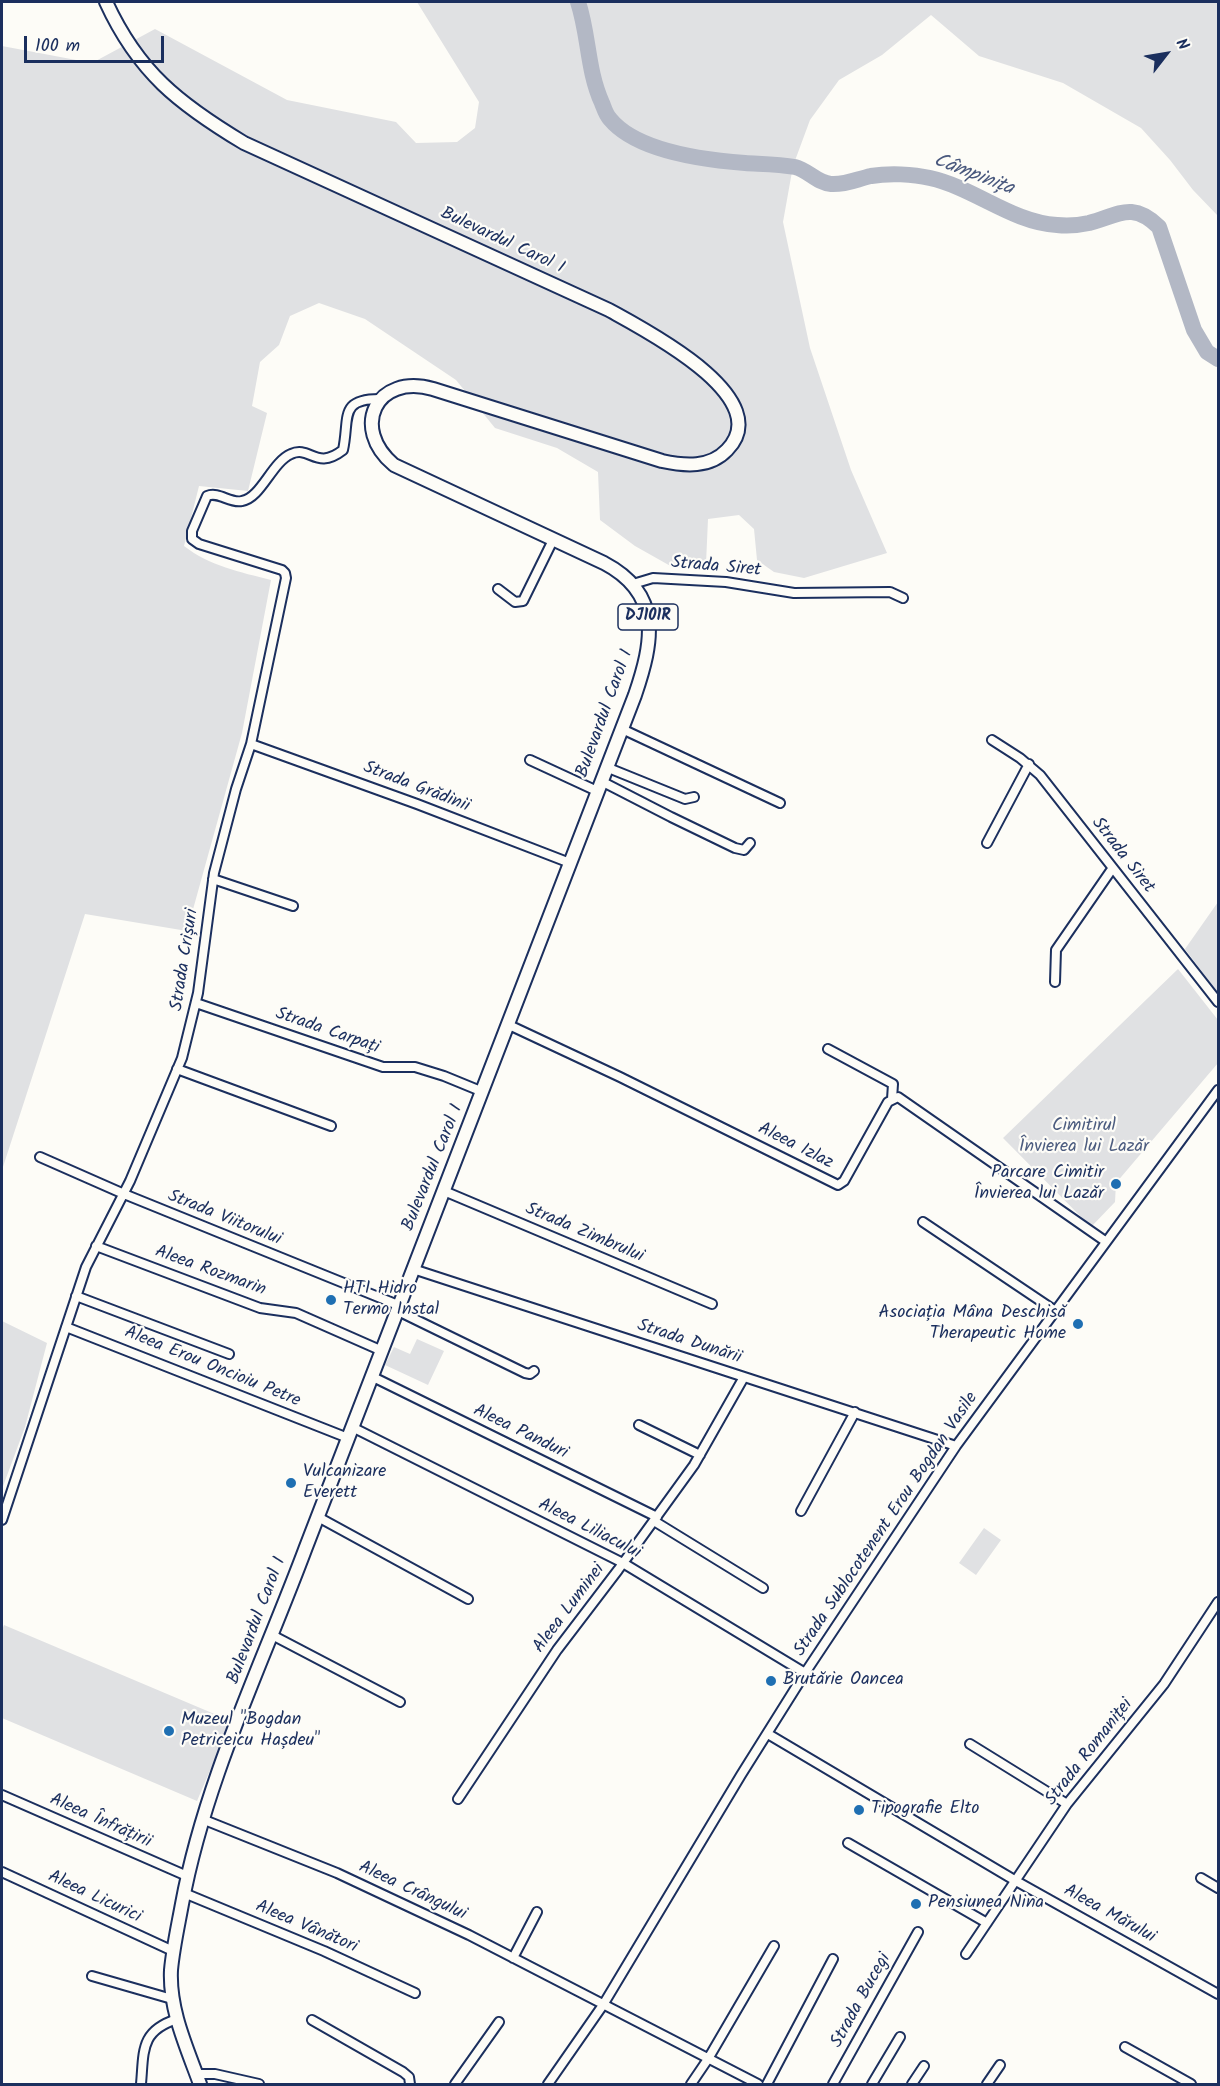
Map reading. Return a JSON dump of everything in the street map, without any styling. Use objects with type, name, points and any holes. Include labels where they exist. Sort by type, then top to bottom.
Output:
[{"type":"main road","name":"Bulevardul Carol I","points":[[106,2],[122,33],[143,64],[165,88],[192,110],[244,143],[609,310],[636,325],[695,364],[722,387],[736,408],[739,429],[731,446],[717,458],[701,464],[678,464],[422,386],[403,386],[387,393],[372,419],[371,428],[378,447],[389,461],[409,473],[615,569],[633,584],[644,600],[649,641],[642,673],[622,729],[483,1092],[380,1350],[202,1819],[187,1876],[171,1968],[172,1999],[198,2079]]},
{"type":"street","name":"Strada Crișuri","points":[[2,1520],[76,1296],[96,1246],[124,1194],[177,1069],[196,1003],[213,879],[236,789],[251,744],[286,575],[282,570],[199,544],[192,539],[191,535],[207,496],[212,494],[234,501],[243,501],[252,496],[284,458],[294,452],[324,460],[336,455],[343,450],[347,415],[351,407],[357,401],[368,398],[382,399]]},
{"type":"street","points":[[498,589],[515,602],[523,601],[553,540]]},
{"type":"street","name":"Strada Siret","points":[[633,584],[653,578],[676,579],[726,582],[794,593],[890,592],[903,598]]},
{"type":"street","points":[[622,729],[780,803]]},
{"type":"street","name":"Strada Siret","points":[[992,740],[1029,764],[1040,775],[1218,1002]]},
{"type":"street","name":"Strada Grădinii","points":[[251,744],[397,796],[570,863]]},
{"type":"street","points":[[530,760],[599,786],[735,848],[744,849],[750,843]]},
{"type":"street","points":[[987,843],[1029,764]]},
{"type":"street","points":[[606,767],[685,799],[694,797]]},
{"type":"street","points":[[1055,982],[1056,950],[1112,869]]},
{"type":"street","points":[[213,879],[293,906]]},
{"type":"street","name":"Strada Carpați","points":[[196,1003],[383,1067],[415,1067],[483,1092]]},
{"type":"street","name":"Aleea Izlaz","points":[[509,1025],[640,1086],[838,1185],[844,1181],[884,1108],[892,1099]]},
{"type":"street","points":[[828,1049],[893,1084],[892,1099],[898,1097],[903,1099],[1105,1241]]},
{"type":"street","points":[[177,1069],[331,1126]]},
{"type":"street","name":"Strada Sublocotenent Erou Bogdan Vasile","points":[[548,2085],[603,2005],[805,1673],[956,1446],[1218,1090]]},
{"type":"street","name":"Strada Viitorului","points":[[40,1157],[397,1308],[525,1373],[530,1374],[534,1371]]},
{"type":"street","name":"Strada Zimbrului","points":[[444,1191],[712,1304]]},
{"type":"street","points":[[923,1222],[1054,1310]]},
{"type":"street","name":"Aleea Rozmarin","points":[[96,1246],[260,1308],[289,1311],[304,1316],[380,1350]]},
{"type":"street","name":"Strada Dunării","points":[[413,1269],[956,1446]]},
{"type":"street","points":[[76,1296],[229,1354]]},
{"type":"street","name":"Aleea Erou Oncioiu Petre","points":[[66,1327],[350,1433]]},
{"type":"street","name":"Aleea Panduri","points":[[371,1376],[655,1519],[763,1588]]},
{"type":"street","name":"Aleea Luminei","points":[[458,1799],[557,1650],[700,1455],[744,1377]]},
{"type":"street","points":[[801,1511],[855,1412]]},
{"type":"street","points":[[639,1425],[700,1455]]},
{"type":"street","name":"Aleea Liliacului","points":[[350,1433],[623,1563],[805,1673]]},
{"type":"street","points":[[318,1517],[468,1599]]},
{"type":"street","name":"Strada Romaniței","points":[[966,1954],[1067,1804],[1164,1684],[1218,1602]]},
{"type":"street","points":[[272,1635],[400,1702]]},
{"type":"street","name":"Aleea Mărului","points":[[768,1734],[1016,1881],[1218,1994]]},
{"type":"street","points":[[970,1744],[1067,1804]]},
{"type":"street","name":"Aleea Înfrățirii","points":[[2,1795],[187,1876]]},
{"type":"street","name":"Aleea Crângului","points":[[202,1819],[337,1873],[469,1935],[603,2005]]},
{"type":"street","points":[[848,1843],[987,1923]]},
{"type":"street","name":"Aleea Licurici","points":[[2,1872],[173,1951]]},
{"type":"street","points":[[1202,1878],[1218,1888]]},
{"type":"street","name":"Aleea Vânători","points":[[184,1893],[324,1951],[415,1992]]},
{"type":"street","points":[[513,1958],[537,1912]]},
{"type":"street","name":"Strada Bucegi","points":[[833,2085],[918,1932]]},
{"type":"street","points":[[692,2085],[774,1946]]},
{"type":"street","points":[[767,2085],[834,1959]]},
{"type":"street","points":[[92,1976],[172,1999]]},
{"type":"street","points":[[603,2005],[758,2085]]},
{"type":"street","points":[[141,2085],[144,2047],[149,2036],[162,2024],[177,2019]]},
{"type":"street","points":[[312,2020],[403,2072],[409,2077],[410,2085]]},
{"type":"street","points":[[455,2085],[499,2022]]},
{"type":"street","points":[[872,2085],[900,2037]]},
{"type":"street","points":[[1125,2047],[1191,2085]]},
{"type":"street","points":[[987,2085],[1000,2065]]},
{"type":"street","points":[[912,2085],[924,2066]]},
{"type":"street","points":[[198,2079],[215,2074],[259,2085]]},
{"type":"green space","points":[[417,2],[1218,2],[1218,216],[1141,128],[1063,83],[979,56],[931,15],[882,55],[839,80],[810,120],[793,166],[783,222],[810,348],[851,470],[887,553],[804,578],[774,572],[757,560],[754,529],[739,515],[708,519],[706,564],[674,568],[635,546],[600,520],[598,472],[557,448],[495,428],[456,380],[365,319],[319,303],[290,316],[279,345],[260,362],[252,406],[267,413],[248,491],[199,486],[184,546],[204,559],[271,580],[242,733],[187,931],[85,914],[2,1170],[2,46],[92,63],[155,29],[287,100],[396,122],[416,143],[457,142],[475,128],[479,102]]},
{"type":"green space","points":[[1218,902],[1218,993],[1185,949]]},
{"type":"green space","name":"Cimitirul Învierea lui Lazăr","points":[[1178,969],[1218,1020],[1218,1063],[1116,1183],[1115,1202],[1091,1227],[1003,1138]]},
{"type":"green space","points":[[2,1321],[47,1343],[25,1427],[2,1489]]},
{"type":"green space","points":[[417,1339],[444,1351],[428,1385],[385,1365],[394,1347],[410,1354]]},
{"type":"green space","points":[[984,1528],[1001,1540],[976,1575],[959,1563]]},
{"type":"green space","points":[[4,1625],[231,1721],[197,1801],[2,1718],[2,1630]]},
{"type":"waterway","name":"Câmpinița","points":[[578,2],[593,78],[605,111],[622,130],[637,139],[654,147],[692,156],[729,162],[795,167],[831,184],[842,184],[885,174],[930,178],[962,189],[1024,218],[1040,223],[1073,225],[1089,223],[1125,212],[1141,214],[1159,227],[1194,330],[1207,352],[1218,359]]},
{"type":"place","name":"Parcare Cimitir Învierea lui Lazăr","points":[[1116,1184]]},
{"type":"place","name":"HTI Hidro Termo Instal","points":[[331,1300]]},
{"type":"place","name":"Asociația Mâna Deschisă Therapeutic Home","points":[[1078,1324]]},
{"type":"place","name":"Vulcanizare Everett","points":[[291,1483]]},
{"type":"place","name":"Brutărie Oancea","points":[[771,1681]]},
{"type":"place","name":"Muzeul \"Bogdan Petriceicu Hașdeu\"","points":[[169,1731]]},
{"type":"place","name":"Tipografie Elto","points":[[859,1810]]},
{"type":"place","name":"Pensiunea Nina","points":[[916,1904]]}]
